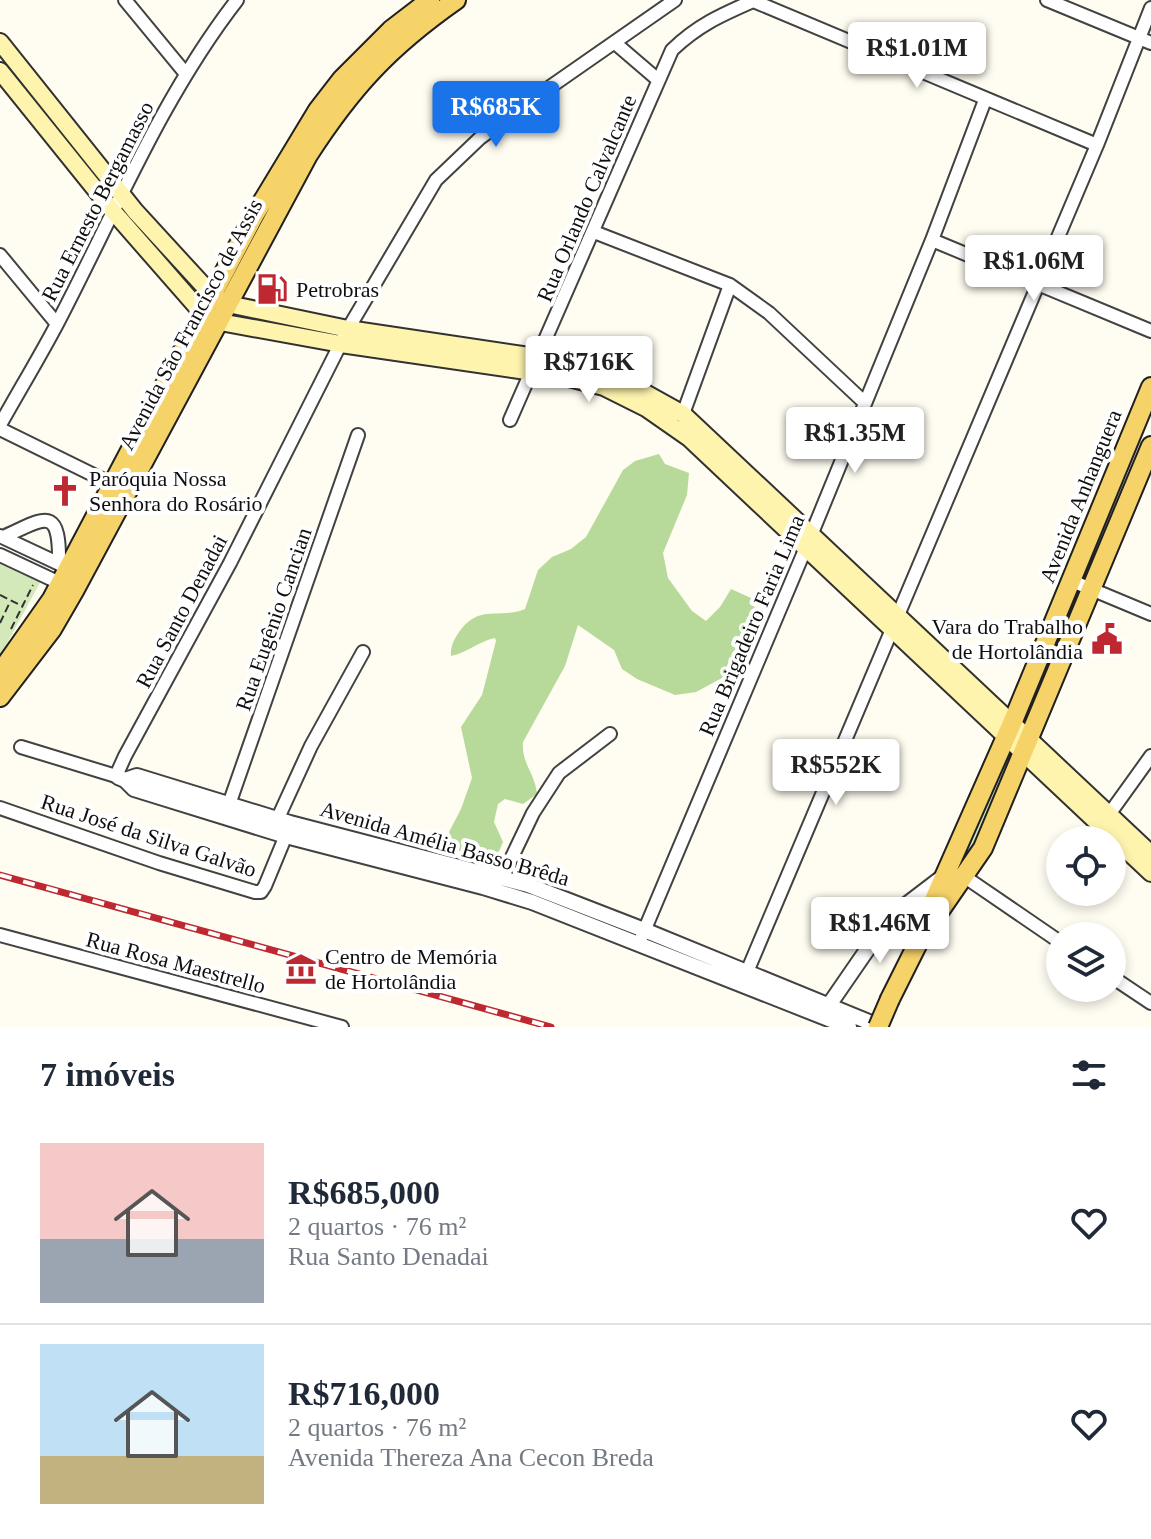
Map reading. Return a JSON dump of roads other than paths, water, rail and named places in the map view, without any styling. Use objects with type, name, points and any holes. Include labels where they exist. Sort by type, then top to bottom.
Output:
[{"type":"main road","name":"Avenida São Francisco de Assis","points":[[220,300],[337,111],[398,44],[456,0]]},
{"type":"main road","name":"Avenida São Francisco de Assis","points":[[0,673],[69,576],[120,487],[212,318],[277,174],[318,110],[363,58],[421,2]]},
{"type":"main road","points":[[0,42],[121,193],[220,300],[344,337]]},
{"type":"main road","points":[[0,71],[112,210],[212,318],[536,364],[587,368],[620,379],[683,414],[894,622],[1106,820],[1151,854]]},
{"type":"main road","points":[[536,364],[604,387],[669,422],[808,540]]},
{"type":"main road","name":"Avenida Anhanguera","points":[[879,1027],[923,933],[930,909],[1072,581],[1151,387]]},
{"type":"main road","name":"Avenida Anhanguera","points":[[923,933],[976,861],[1092,590],[1146,475],[1151,446]]},
{"type":"main road","name":"Avenida São Francisco de Assis","points":[[0,697],[52,629],[69,576]]},
{"type":"main road","points":[[1106,820],[1151,873]]},
{"type":"main road","points":[[957,850],[976,861]]},
{"type":"street","points":[[125,0],[186,74]]},
{"type":"street","name":"Rua Ernesto Bergamasso","points":[[0,427],[57,324],[112,210],[186,74],[237,0]]},
{"type":"street","name":"Rua Santo Denadai","points":[[121,778],[125,756],[230,563],[344,337],[436,180],[480,138],[515,111],[675,0]]},
{"type":"street","points":[[752,0],[1097,145]]},
{"type":"street","name":"Rua Orlando Calvalcante","points":[[510,420],[672,50],[708,21],[752,0]]},
{"type":"street","points":[[1047,0],[1145,40]]},
{"type":"street","points":[[744,978],[1036,285],[1145,40],[1151,8]]},
{"type":"street","name":"Rua Orlando Calvalcante","points":[[615,43],[657,79]]},
{"type":"street","name":"Rua Brigadeiro Faria Lima","points":[[642,936],[932,240],[985,100]]},
{"type":"street","points":[[594,232],[730,285],[769,313],[865,403]]},
{"type":"street","points":[[932,240],[1151,331]]},
{"type":"street","points":[[0,255],[57,324]]},
{"type":"street","points":[[683,414],[730,285]]},
{"type":"street","points":[[0,427],[120,487]]},
{"type":"street","name":"Rua Eugênio Cancian","points":[[227,810],[358,435]]},
{"type":"street","points":[[1118,464],[1146,475]]},
{"type":"street","points":[[1,536],[36,520],[49,522],[57,528],[69,576]]},
{"type":"street","points":[[1,536],[69,576]]},
{"type":"street","points":[[0,555],[69,576]]},
{"type":"street","points":[[1072,581],[1151,614]]},
{"type":"street","points":[[285,826],[311,746],[363,652]]},
{"type":"street","points":[[502,878],[533,813],[559,773],[610,734]]},
{"type":"street","name":"Avenida Amélia Basso Brêda","points":[[21,747],[121,778],[134,789],[285,826],[642,936]]},
{"type":"street","points":[[1106,820],[1151,756]]},
{"type":"street","name":"Rua José da Silva Galvão","points":[[0,808],[159,863],[255,892],[261,892],[265,886],[285,826]]},
{"type":"street","name":"Avenida Amélia Basso Brêda","points":[[285,826],[502,878],[554,894],[849,1027]]},
{"type":"street","points":[[829,1005],[889,918],[945,875]]},
{"type":"street","points":[[965,877],[1046,932]]},
{"type":"street","points":[[908,903],[930,909]]},
{"type":"street","name":"Rua Rosa Maestrello","points":[[0,935],[342,1027]]},
{"type":"street","name":"Avenida Amélia Basso Brêda","points":[[744,978],[829,1005],[879,1027]]},
{"type":"street","points":[[1126,986],[1151,1003]]},
{"type":"railway","points":[[0,875],[551,1027]]},
{"type":"place","name":"Petrobras","points":[[272,289]]},
{"type":"place","name":"Paróquia Nossa Senhora do Rosário","points":[[65,491]]},
{"type":"place","name":"Vara do Trabalho de Hortolândia","points":[[1107,639]]},
{"type":"place","name":"Centro de Memória de Hortolândia","points":[[301,969]]}]
